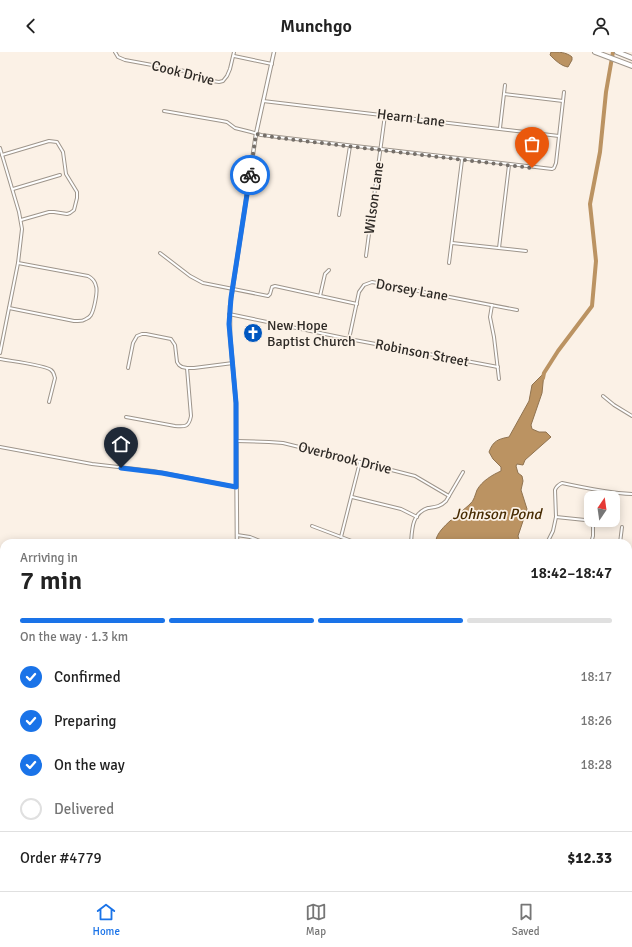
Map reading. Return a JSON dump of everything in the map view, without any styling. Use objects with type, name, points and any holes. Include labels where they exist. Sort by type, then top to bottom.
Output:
[{"type":"highway","points":[[595,52],[632,66]]},
{"type":"highway","points":[[617,52],[632,58]]},
{"type":"street","name":"Cook Drive","points":[[115,52],[118,56],[125,60],[190,72],[206,80],[216,82],[223,81],[228,76],[234,52]]},
{"type":"street","points":[[237,539],[236,403],[230,335],[230,314],[256,134],[274,52]]},
{"type":"street","points":[[233,56],[272,64]]},
{"type":"street","points":[[500,128],[505,85]]},
{"type":"street","points":[[164,111],[227,122],[234,128],[279,138],[552,170],[555,166],[564,92]]},
{"type":"street","points":[[504,94],[563,101]]},
{"type":"street","name":"Hearn Lane","points":[[263,101],[559,136]]},
{"type":"street","name":"Wilson Lane","points":[[366,256],[385,115]]},
{"type":"street","points":[[2,155],[50,141],[57,142],[63,152],[66,174],[77,192],[78,198],[74,210],[70,213],[49,212],[21,220]]},
{"type":"street","points":[[339,214],[350,146]]},
{"type":"street","points":[[0,148],[21,220],[18,263],[0,353]]},
{"type":"street","points":[[450,263],[462,160]]},
{"type":"street","points":[[498,248],[508,165]]},
{"type":"street","points":[[13,189],[60,175]]},
{"type":"street","points":[[452,243],[526,251]]},
{"type":"street","points":[[160,253],[190,276],[207,284],[268,296],[272,288],[275,286],[357,304]]},
{"type":"street","points":[[9,308],[74,321],[84,321],[91,315],[96,293],[97,287],[88,276],[18,263]]},
{"type":"street","points":[[320,296],[325,274],[329,270]]},
{"type":"street","name":"Dorsey Lane","points":[[349,339],[359,292],[362,287],[375,282],[517,310]]},
{"type":"street","points":[[492,305],[490,317],[499,379]]},
{"type":"street","name":"Robinson Street","points":[[230,314],[349,339],[498,367]]},
{"type":"street","points":[[128,368],[134,340],[137,336],[142,334],[171,339],[175,345],[176,357],[180,366],[188,368],[233,363]]},
{"type":"street","points":[[0,359],[41,366],[51,370],[55,378],[50,402]]},
{"type":"street","points":[[126,417],[182,427],[187,425],[191,416],[188,368]]},
{"type":"street","points":[[603,396],[632,416]]},
{"type":"street","name":"Overbrook Drive","points":[[236,442],[283,443],[360,462],[415,476],[449,496]]},
{"type":"street","points":[[0,447],[81,462],[162,473],[236,487]]},
{"type":"street","points":[[341,537],[360,462]]},
{"type":"street","points":[[411,539],[412,526],[417,517],[425,510],[443,504],[463,472]]},
{"type":"street","points":[[549,539],[553,531],[556,517],[555,490],[560,484],[562,483],[617,494],[632,494]]},
{"type":"street","points":[[352,497],[400,509],[417,517]]},
{"type":"street","points":[[556,517],[586,520],[593,526],[592,539]]},
{"type":"street","points":[[312,526],[346,539]]},
{"type":"street","points":[[620,539],[622,527]]},
{"type":"street","points":[[237,535],[255,539]]},
{"type":"water","points":[[551,52],[560,52],[570,55],[572,60],[568,67],[556,61],[550,55]]},
{"type":"water","name":"Johnson Pond","points":[[544,373],[542,393],[531,425],[532,429],[539,432],[546,432],[551,437],[525,460],[523,465],[517,464],[516,466],[518,473],[522,476],[523,481],[521,490],[527,509],[518,536],[519,539],[437,539],[439,533],[444,527],[471,503],[477,490],[484,481],[501,471],[501,467],[493,459],[489,452],[492,445],[496,441],[509,437],[529,401],[532,385]]},
{"type":"waterway","points":[[543,378],[544,373],[558,351],[592,306],[596,261],[590,204],[600,152],[606,92],[613,52]]},
{"type":"way so far","points":[[250,175],[256,134],[532,168]]},
{"type":"place","name":"New Hope Baptist Church","points":[[253,333]]},
{"type":"route","points":[[121,468],[162,473],[236,487],[236,403],[229,324],[231,298],[250,175]]}]
